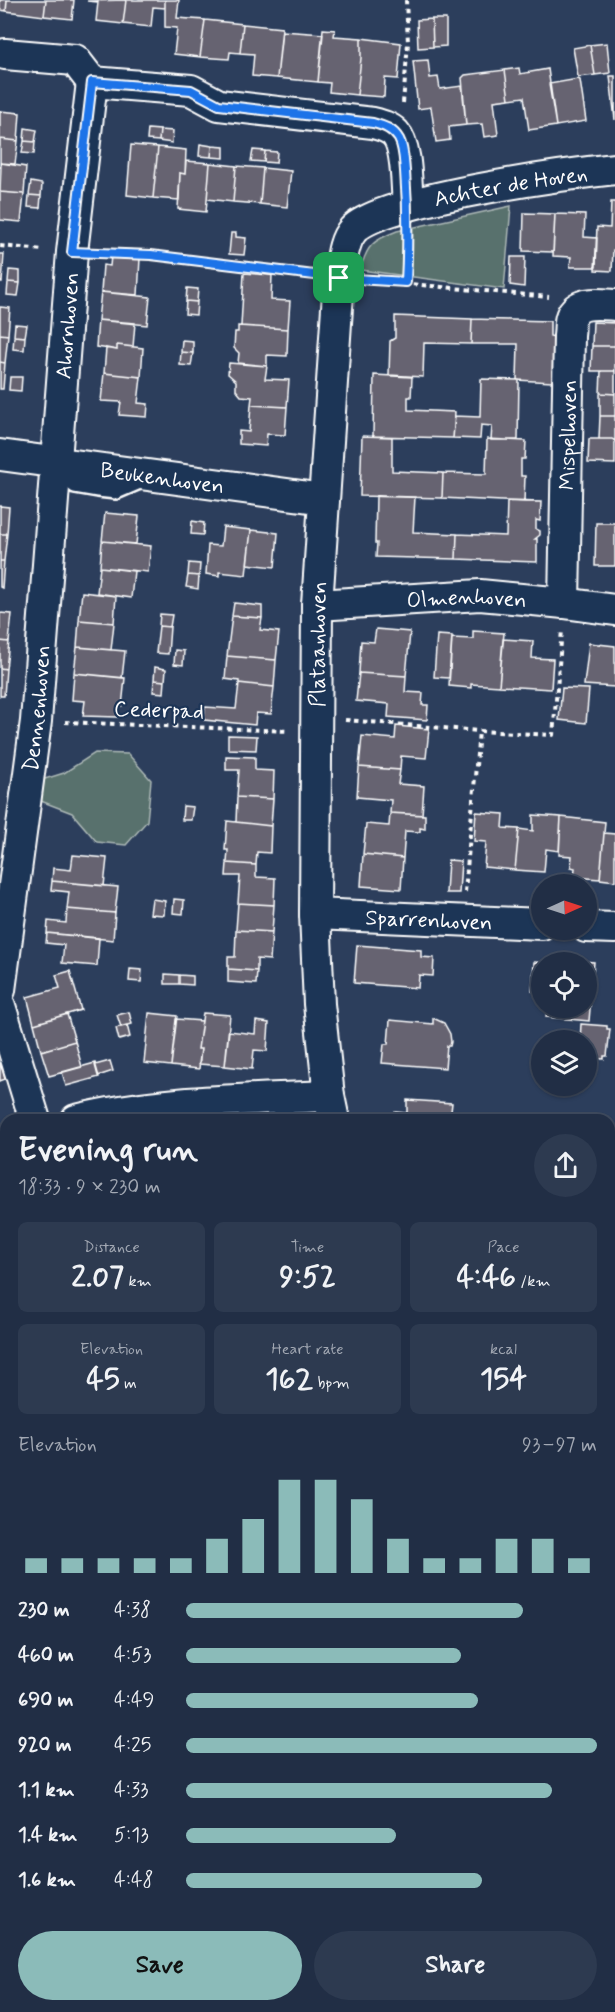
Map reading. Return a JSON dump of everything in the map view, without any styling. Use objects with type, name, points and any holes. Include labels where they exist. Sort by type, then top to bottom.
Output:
[{"type":"street","points":[[5,54],[75,60],[92,82],[191,90],[219,105],[373,123],[387,127],[401,141],[408,205]]},
{"type":"street","name":"Ahornhoven","points":[[55,463],[72,252],[92,82]]},
{"type":"street","name":"Achter de Hoven","points":[[408,205],[505,184],[615,169]]},
{"type":"street","name":"Plataanhoven","points":[[332,1108],[319,1004],[315,914],[317,605],[339,278],[343,254],[353,230],[372,217],[408,205]]},
{"type":"street","points":[[576,309],[592,304],[615,305]]},
{"type":"street","name":"Mispelhoven","points":[[564,603],[569,336],[572,316],[576,309]]},
{"type":"street","name":"Beukenhoven","points":[[0,455],[324,499]]},
{"type":"street","name":"Dennenhoven","points":[[0,990],[8,872],[36,722],[55,463]]},
{"type":"street","name":"Olmenhoven","points":[[317,605],[480,595],[615,610]]},
{"type":"street","name":"Sparrenhoven","points":[[315,914],[531,923]]},
{"type":"street","points":[[597,927],[615,928]]},
{"type":"street","points":[[0,1006],[33,1114]]},
{"type":"street","points":[[101,1114],[188,1102],[332,1108]]},
{"type":"path","points":[[394,132],[402,114],[408,43],[406,0]]},
{"type":"path","points":[[406,282],[408,205]]},
{"type":"path","points":[[0,246],[151,255],[339,278],[406,282],[561,299],[576,309]]},
{"type":"path","name":"Cederpad","points":[[36,722],[316,725],[553,735],[564,603]]},
{"type":"path","points":[[462,920],[479,731]]},
{"type":"green space","points":[[511,206],[504,289],[361,270],[372,244],[389,234]]},
{"type":"green space","points":[[95,753],[128,754],[151,780],[147,821],[126,845],[97,842],[72,813],[33,798],[35,782],[64,773]]},
{"type":"building","points":[[0,0],[7,0],[6,11],[0,10]]},
{"type":"building","points":[[7,0],[46,0],[44,16],[6,11]]},
{"type":"building","points":[[46,0],[74,0],[72,19],[44,16]]},
{"type":"building","points":[[126,0],[123,24],[96,21],[98,2],[87,1]]},
{"type":"building","points":[[126,0],[165,0],[165,8],[153,7],[151,27],[123,24]]},
{"type":"building","points":[[165,0],[179,0],[177,18],[205,20],[200,57],[174,54],[177,28],[165,27]]},
{"type":"building","points":[[432,19],[433,47],[418,48],[417,20]]},
{"type":"building","points":[[432,19],[446,19],[446,46],[433,47]]},
{"type":"building","points":[[205,20],[243,24],[240,53],[230,52],[229,59],[200,57]]},
{"type":"building","points":[[243,24],[282,28],[277,78],[252,76],[254,54],[240,53]]},
{"type":"building","points":[[323,29],[335,30],[334,36],[361,38],[357,95],[329,92],[330,83],[318,82]]},
{"type":"building","points":[[282,31],[323,34],[318,82],[277,78]]},
{"type":"building","points":[[361,38],[401,43],[398,79],[385,78],[384,97],[357,95]]},
{"type":"building","points":[[607,43],[610,73],[595,75],[590,45]]},
{"type":"building","points":[[590,45],[595,75],[578,77],[573,48]]},
{"type":"building","points":[[428,60],[430,78],[438,77],[440,89],[462,86],[466,125],[449,127],[450,140],[436,142],[431,107],[418,109],[413,61]]},
{"type":"building","points":[[519,68],[520,74],[548,69],[556,126],[529,130],[524,97],[509,99],[505,70]]},
{"type":"building","points":[[505,70],[509,99],[494,101],[498,135],[484,137],[482,124],[466,125],[462,78],[465,75]]},
{"type":"building","points":[[610,76],[615,76],[615,120]]},
{"type":"building","points":[[578,79],[586,121],[556,126],[549,84]]},
{"type":"building","points":[[0,111],[20,113],[18,141],[0,139]]},
{"type":"building","points":[[25,128],[37,130],[35,142],[24,141]]},
{"type":"building","points":[[148,129],[160,130],[159,141],[147,140]]},
{"type":"building","points":[[160,130],[173,131],[172,143],[159,141]]},
{"type":"building","points":[[0,139],[18,141],[15,164],[1,163],[0,168]]},
{"type":"building","points":[[24,141],[35,142],[34,154],[22,153]]},
{"type":"building","points":[[200,144],[212,146],[211,157],[199,156]]},
{"type":"building","points":[[131,145],[158,147],[153,198],[127,195]]},
{"type":"building","points":[[212,146],[224,147],[224,158],[211,157]]},
{"type":"building","points":[[158,147],[186,150],[185,174],[180,173],[179,200],[153,198]]},
{"type":"building","points":[[253,150],[265,151],[264,162],[251,161]]},
{"type":"building","points":[[265,151],[277,152],[276,163],[264,162]]},
{"type":"building","points":[[186,161],[210,163],[206,212],[178,209],[180,173],[185,174]]},
{"type":"building","points":[[1,163],[26,167],[24,194],[0,192]]},
{"type":"building","points":[[210,163],[236,166],[233,202],[207,199]]},
{"type":"building","points":[[236,166],[263,168],[260,204],[233,202]]},
{"type":"building","points":[[263,168],[291,171],[287,207],[260,204]]},
{"type":"building","points":[[31,182],[42,184],[41,196],[29,195]]},
{"type":"building","points":[[0,192],[24,194],[21,222],[0,220]]},
{"type":"building","points":[[29,195],[41,196],[40,208],[28,207]]},
{"type":"building","points":[[611,202],[615,202],[615,250],[613,250],[612,271],[595,270],[597,227],[610,228]]},
{"type":"building","points":[[524,213],[555,214],[553,252],[523,251]]},
{"type":"building","points":[[555,214],[585,215],[584,237],[597,238],[596,267],[570,267],[571,257],[553,256]]},
{"type":"building","points":[[231,233],[236,233],[236,237],[246,238],[244,255],[229,254]]},
{"type":"building","points":[[0,254],[4,254],[2,282],[0,282]]},
{"type":"building","points":[[111,256],[140,258],[138,295],[101,292],[103,265],[110,266]]},
{"type":"building","points":[[511,257],[525,257],[524,287],[510,285]]},
{"type":"building","points":[[9,270],[20,271],[20,283],[8,282]]},
{"type":"building","points":[[244,273],[272,275],[271,300],[290,301],[288,329],[241,326]]},
{"type":"building","points":[[8,282],[20,283],[18,296],[7,295]]},
{"type":"building","points":[[187,288],[198,289],[197,302],[186,301]]},
{"type":"building","points":[[101,292],[150,297],[147,325],[98,320]]},
{"type":"building","points":[[186,301],[197,302],[196,315],[185,314]]},
{"type":"building","points":[[0,307],[10,308],[8,335],[0,334]]},
{"type":"building","points":[[395,316],[472,319],[471,344],[424,343],[423,377],[389,375],[390,341],[395,338]]},
{"type":"building","points":[[472,319],[550,321],[550,336],[554,337],[552,382],[517,380],[518,344],[471,344]]},
{"type":"building","points":[[98,320],[135,323],[133,347],[117,345],[117,350],[96,347]]},
{"type":"building","points":[[593,322],[615,323],[615,346],[592,346]]},
{"type":"building","points":[[15,324],[27,325],[25,337],[14,336]]},
{"type":"building","points":[[238,326],[288,329],[287,356],[267,355],[267,366],[238,363],[239,353],[234,348],[235,332],[238,332]]},
{"type":"building","points":[[0,334],[8,335],[5,363],[0,362]]},
{"type":"building","points":[[14,336],[25,337],[24,350],[13,349]]},
{"type":"building","points":[[182,340],[193,341],[193,353],[181,352]]},
{"type":"building","points":[[117,345],[143,348],[141,377],[104,373],[106,348],[117,350]]},
{"type":"building","points":[[592,346],[615,346],[615,371],[591,371]]},
{"type":"building","points":[[181,352],[193,353],[191,366],[180,365]]},
{"type":"building","points":[[0,362],[5,363],[3,389],[0,389]]},
{"type":"building","points":[[229,363],[267,366],[265,379],[289,380],[287,407],[251,405],[252,397],[241,396],[236,390],[236,381],[228,374]]},
{"type":"building","points":[[601,371],[615,371],[615,394],[600,393]]},
{"type":"building","points":[[104,373],[141,377],[138,403],[148,404],[147,417],[119,415],[121,402],[101,401]]},
{"type":"building","points":[[374,375],[412,377],[408,410],[455,412],[453,438],[373,436]]},
{"type":"building","points":[[10,377],[22,377],[21,391],[9,390]]},
{"type":"building","points":[[481,379],[519,380],[518,440],[491,440],[492,426],[481,425],[480,439],[453,438],[455,416],[480,417]]},
{"type":"building","points":[[600,393],[615,394],[615,416],[600,416]]},
{"type":"building","points":[[251,405],[287,407],[285,435],[267,434],[266,446],[239,444],[239,431],[249,432]]},
{"type":"building","points":[[600,416],[615,416],[615,441],[599,439]]},
{"type":"building","points":[[362,436],[392,437],[392,471],[443,473],[442,498],[360,496]]},
{"type":"building","points":[[487,439],[526,441],[525,459],[521,459],[521,476],[525,476],[524,502],[442,498],[443,473],[486,474]]},
{"type":"building","points":[[589,439],[615,441],[615,464],[588,463]]},
{"type":"building","points":[[376,496],[415,497],[413,532],[457,534],[456,559],[376,557]]},
{"type":"building","points":[[507,501],[541,502],[540,521],[536,520],[536,529],[540,531],[540,535],[535,539],[537,539],[537,562],[456,559],[457,534],[506,536]]},
{"type":"building","points":[[0,506],[9,507],[7,534],[0,534]]},
{"type":"building","points":[[105,513],[139,516],[136,544],[102,541]]},
{"type":"building","points":[[192,521],[204,523],[203,535],[191,534]]},
{"type":"building","points":[[596,523],[615,523],[615,566],[595,566]]},
{"type":"building","points":[[223,527],[251,530],[246,575],[219,572],[219,576],[206,574],[208,545],[221,546]]},
{"type":"building","points":[[251,530],[278,533],[275,567],[247,564]]},
{"type":"building","points":[[0,534],[7,534],[4,561],[0,561]]},
{"type":"building","points":[[102,541],[151,546],[148,572],[100,567]]},
{"type":"building","points":[[0,561],[4,561],[2,588],[0,587]]},
{"type":"building","points":[[189,563],[200,564],[199,576],[188,575]]},
{"type":"building","points":[[100,567],[134,571],[131,598],[97,593]]},
{"type":"building","points":[[188,575],[199,576],[198,589],[186,587]]},
{"type":"building","points":[[82,592],[116,596],[114,623],[79,620]]},
{"type":"building","points":[[234,603],[262,606],[262,618],[232,616]]},
{"type":"building","points":[[0,613],[12,614],[9,642],[0,641]]},
{"type":"building","points":[[160,614],[172,615],[170,627],[159,626]]},
{"type":"building","points":[[232,616],[262,618],[260,630],[279,632],[276,660],[227,656]]},
{"type":"building","points":[[79,620],[114,623],[111,650],[77,647]]},
{"type":"building","points":[[159,626],[170,627],[168,654],[156,653]]},
{"type":"building","points":[[376,629],[410,632],[406,676],[359,673],[361,641],[374,642]]},
{"type":"building","points":[[473,631],[504,633],[499,686],[471,684],[471,688],[449,686],[452,638],[473,639]]},
{"type":"building","points":[[437,635],[452,636],[449,678],[434,677]]},
{"type":"building","points":[[503,639],[533,641],[532,658],[553,659],[551,689],[499,686]]},
{"type":"building","points":[[0,641],[9,642],[6,669],[0,668]]},
{"type":"building","points":[[589,643],[615,646],[615,687],[584,685]]},
{"type":"building","points":[[77,647],[125,651],[122,678],[74,673]]},
{"type":"building","points":[[175,650],[184,651],[183,665],[174,664]]},
{"type":"building","points":[[227,656],[276,660],[274,687],[225,679]]},
{"type":"building","points":[[155,667],[166,669],[165,681],[154,680]]},
{"type":"building","points":[[0,668],[6,669],[4,696],[0,696]]},
{"type":"building","points":[[74,673],[125,678],[122,706],[118,706],[118,717],[83,716],[85,701],[72,700]]},
{"type":"building","points":[[359,673],[406,676],[405,692],[423,693],[422,705],[428,705],[427,720],[388,717],[389,704],[356,701]]},
{"type":"building","points":[[154,680],[165,681],[164,693],[153,692]]},
{"type":"building","points":[[239,683],[274,687],[271,714],[256,713],[255,725],[204,720],[205,707],[236,709]]},
{"type":"building","points":[[562,688],[589,689],[586,723],[559,720]]},
{"type":"building","points":[[396,726],[429,729],[426,758],[401,756],[400,770],[359,767],[362,736],[395,739]]},
{"type":"building","points":[[228,735],[257,736],[256,750],[228,749]]},
{"type":"building","points":[[226,756],[255,757],[255,770],[274,771],[273,799],[237,797],[239,770],[226,770]]},
{"type":"building","points":[[359,767],[400,770],[398,784],[424,786],[422,815],[390,813],[391,800],[357,797]]},
{"type":"building","points":[[237,797],[273,799],[271,826],[236,822]]},
{"type":"building","points":[[183,806],[193,807],[191,820],[182,820]]},
{"type":"building","points":[[476,812],[504,814],[503,828],[519,829],[515,870],[484,867],[486,842],[474,841]]},
{"type":"building","points":[[390,813],[425,815],[425,829],[420,828],[420,832],[405,831],[403,858],[363,854],[366,824],[389,826]]},
{"type":"building","points":[[533,815],[561,817],[559,851],[546,849],[544,872],[515,870],[519,829],[533,831]]},
{"type":"building","points":[[561,817],[605,822],[600,879],[597,879],[597,874],[574,874],[575,868],[571,867],[572,856],[559,855]]},
{"type":"building","points":[[227,821],[271,826],[270,853],[257,852],[256,865],[227,863],[228,850],[225,850]]},
{"type":"building","points":[[604,833],[615,834],[615,881],[600,879]]},
{"type":"building","points":[[363,854],[403,858],[401,889],[361,886]]},
{"type":"building","points":[[73,855],[107,858],[104,886],[52,881],[53,868],[71,870]]},
{"type":"building","points":[[448,860],[461,861],[459,893],[446,893]]},
{"type":"building","points":[[227,863],[256,865],[256,877],[275,878],[274,905],[238,903],[240,876],[226,876]]},
{"type":"building","points":[[52,881],[118,887],[115,913],[67,909],[69,892],[51,890]]},
{"type":"building","points":[[152,899],[165,901],[164,915],[150,914]]},
{"type":"building","points":[[174,899],[184,900],[183,914],[173,913]]},
{"type":"building","points":[[238,903],[274,905],[272,932],[236,930]]},
{"type":"building","points":[[67,909],[115,913],[113,940],[47,933],[48,921],[66,923]]},
{"type":"building","points":[[236,930],[272,932],[270,960],[257,959],[257,971],[228,969],[228,957],[235,957]]},
{"type":"building","points":[[47,933],[99,938],[97,966],[62,963],[64,945],[46,943]]},
{"type":"building","points":[[357,945],[421,950],[421,957],[434,958],[433,976],[419,975],[418,988],[354,983]]},
{"type":"building","points":[[130,969],[142,970],[141,982],[129,981]]},
{"type":"building","points":[[228,969],[257,971],[256,984],[228,982]]},
{"type":"building","points":[[70,971],[81,1010],[34,1024],[27,997],[60,988],[56,975]]},
{"type":"building","points":[[165,974],[179,975],[179,984],[165,984]]},
{"type":"building","points":[[179,975],[193,976],[193,985],[179,984]]},
{"type":"building","points":[[129,1012],[132,1024],[121,1027],[117,1015]]},
{"type":"building","points":[[149,1013],[177,1016],[171,1066],[144,1063]]},
{"type":"building","points":[[203,1013],[230,1015],[225,1066],[199,1064],[201,1049],[198,1049]]},
{"type":"building","points":[[67,1014],[75,1041],[41,1051],[34,1024]]},
{"type":"building","points":[[433,1018],[444,1023],[450,1034],[451,1042],[450,1046],[447,1046],[445,1068],[382,1063],[384,1044],[388,1044],[390,1020],[433,1024]]},
{"type":"building","points":[[557,1018],[589,1018],[589,1021]]},
{"type":"building","points":[[176,1019],[202,1021],[198,1049],[201,1049],[199,1069],[171,1066]]},
{"type":"building","points":[[256,1021],[269,1023],[267,1051],[254,1050],[252,1069],[225,1066],[229,1031],[255,1034]]},
{"type":"building","points":[[581,1024],[607,1026],[607,1029],[610,1029],[607,1056],[604,1056],[604,1059],[597,1059],[597,1030],[581,1030]]},
{"type":"building","points":[[127,1025],[130,1037],[119,1040],[116,1028]]},
{"type":"building","points":[[75,1041],[82,1067],[49,1076],[41,1051]]},
{"type":"building","points":[[110,1061],[113,1071],[98,1076],[95,1065]]},
{"type":"building","points":[[0,1062],[5,1079],[0,1081]]},
{"type":"building","points":[[95,1063],[99,1077],[66,1086],[62,1072]]},
{"type":"building","points":[[407,1100],[452,1103],[451,1114],[395,1114],[395,1112],[407,1113]]},
{"type":"route","points":[[92,82],[191,90],[219,105],[373,123],[387,127],[394,132],[401,141],[408,205],[406,282],[339,278],[151,255],[72,252],[92,82]]}]
